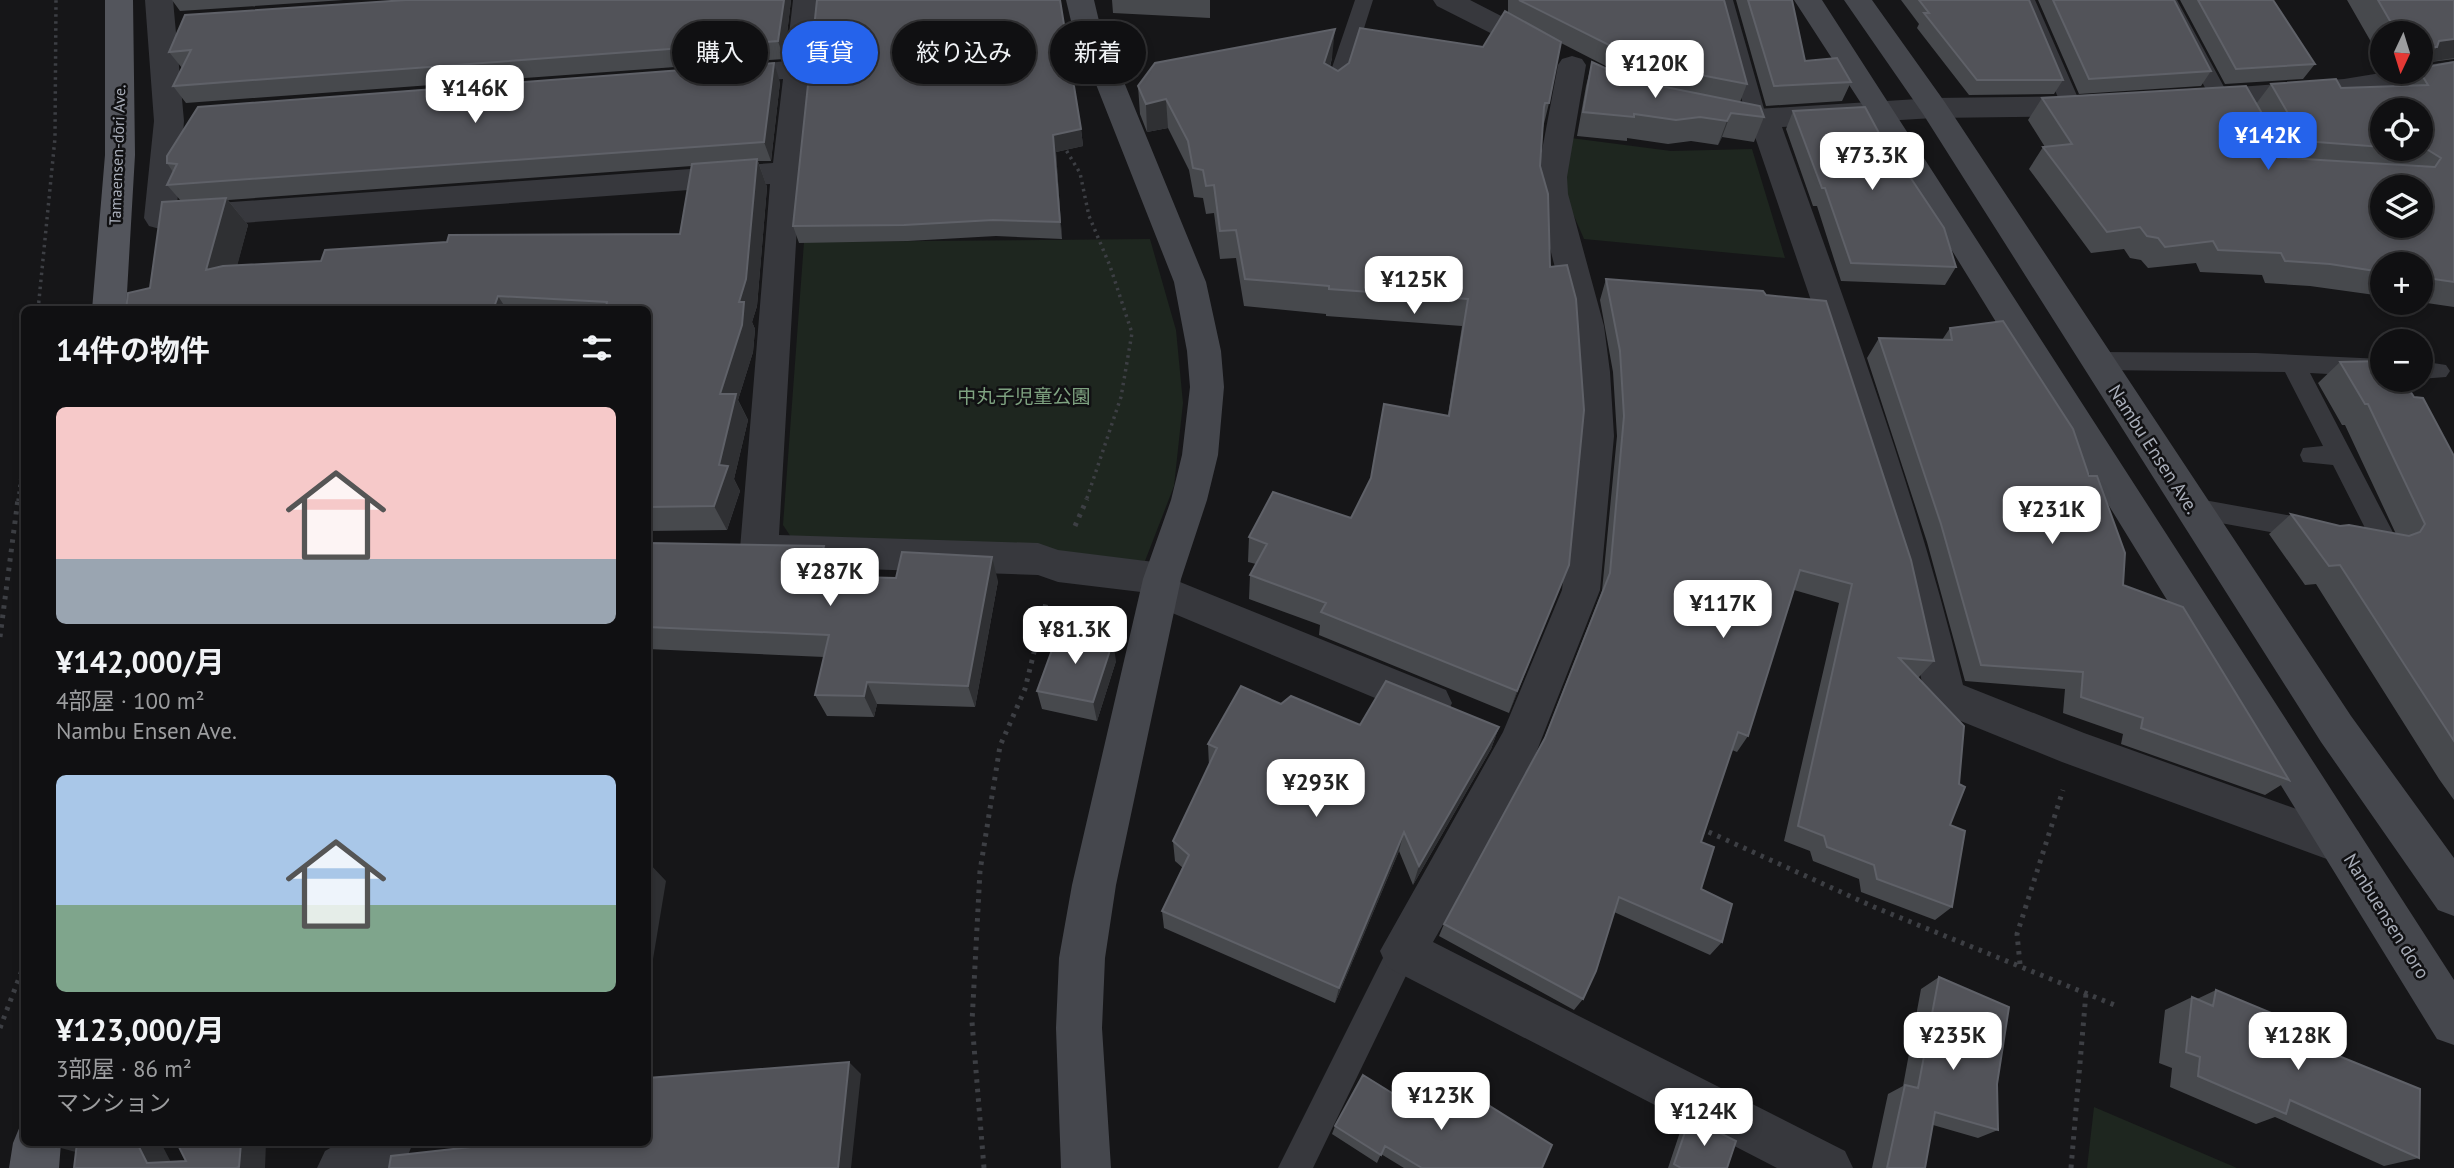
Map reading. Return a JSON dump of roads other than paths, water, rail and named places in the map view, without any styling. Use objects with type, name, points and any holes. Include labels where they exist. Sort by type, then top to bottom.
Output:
[{"type":"main road","name":"Tamaensen-dōri Ave.","points":[[109,306],[120,155],[119,0]]},
{"type":"main road","points":[[34,1168],[37,1146]]},
{"type":"street","points":[[805,21],[807,0]]},
{"type":"street","points":[[1080,0],[1190,282],[1204,351],[1207,387],[1200,455],[1189,500],[1161,585],[1094,885],[1082,957],[1079,1028],[1086,1168]]},
{"type":"street","points":[[1447,0],[1486,17],[1585,71],[1552,177],[1552,194],[1587,326],[1593,372],[1596,436],[1581,590],[1521,740],[1478,823],[1404,951],[1828,1168]]},
{"type":"street","points":[[1808,0],[2343,845]]},
{"type":"street","name":"Nambu Ensen Ave.","points":[[1858,0],[1934,108],[2336,729],[2454,895]]},
{"type":"street","points":[[170,15],[182,116],[160,218],[787,172]]},
{"type":"street","points":[[2166,101],[2234,104],[2454,70]]},
{"type":"street","points":[[797,84],[745,549],[1038,559],[1058,566],[1161,585],[1521,740]]},
{"type":"street","points":[[1689,105],[1761,119],[1934,108],[2113,104]]},
{"type":"street","points":[[1761,119],[1834,318],[1914,565],[1945,695],[2077,749],[2343,845]]},
{"type":"street","name":"Nanbuensen doro","points":[[2343,845],[2454,1022]]},
{"type":"street","points":[[342,1168],[383,1146]]},
{"type":"lane","points":[[1334,91],[1364,0]]},
{"type":"lane","points":[[1724,0],[1761,119]]},
{"type":"lane","points":[[2026,0],[2072,107]]},
{"type":"lane","points":[[2168,0],[2234,104]]},
{"type":"lane","points":[[2098,361],[2370,367]]},
{"type":"lane","points":[[2193,508],[2385,542],[2293,364]]},
{"type":"lane","points":[[2312,455],[2340,456]]},
{"type":"lane","points":[[1295,1168],[1404,951]]},
{"type":"park label","name":"中丸子児童公園","points":[[1024,396]]}]
